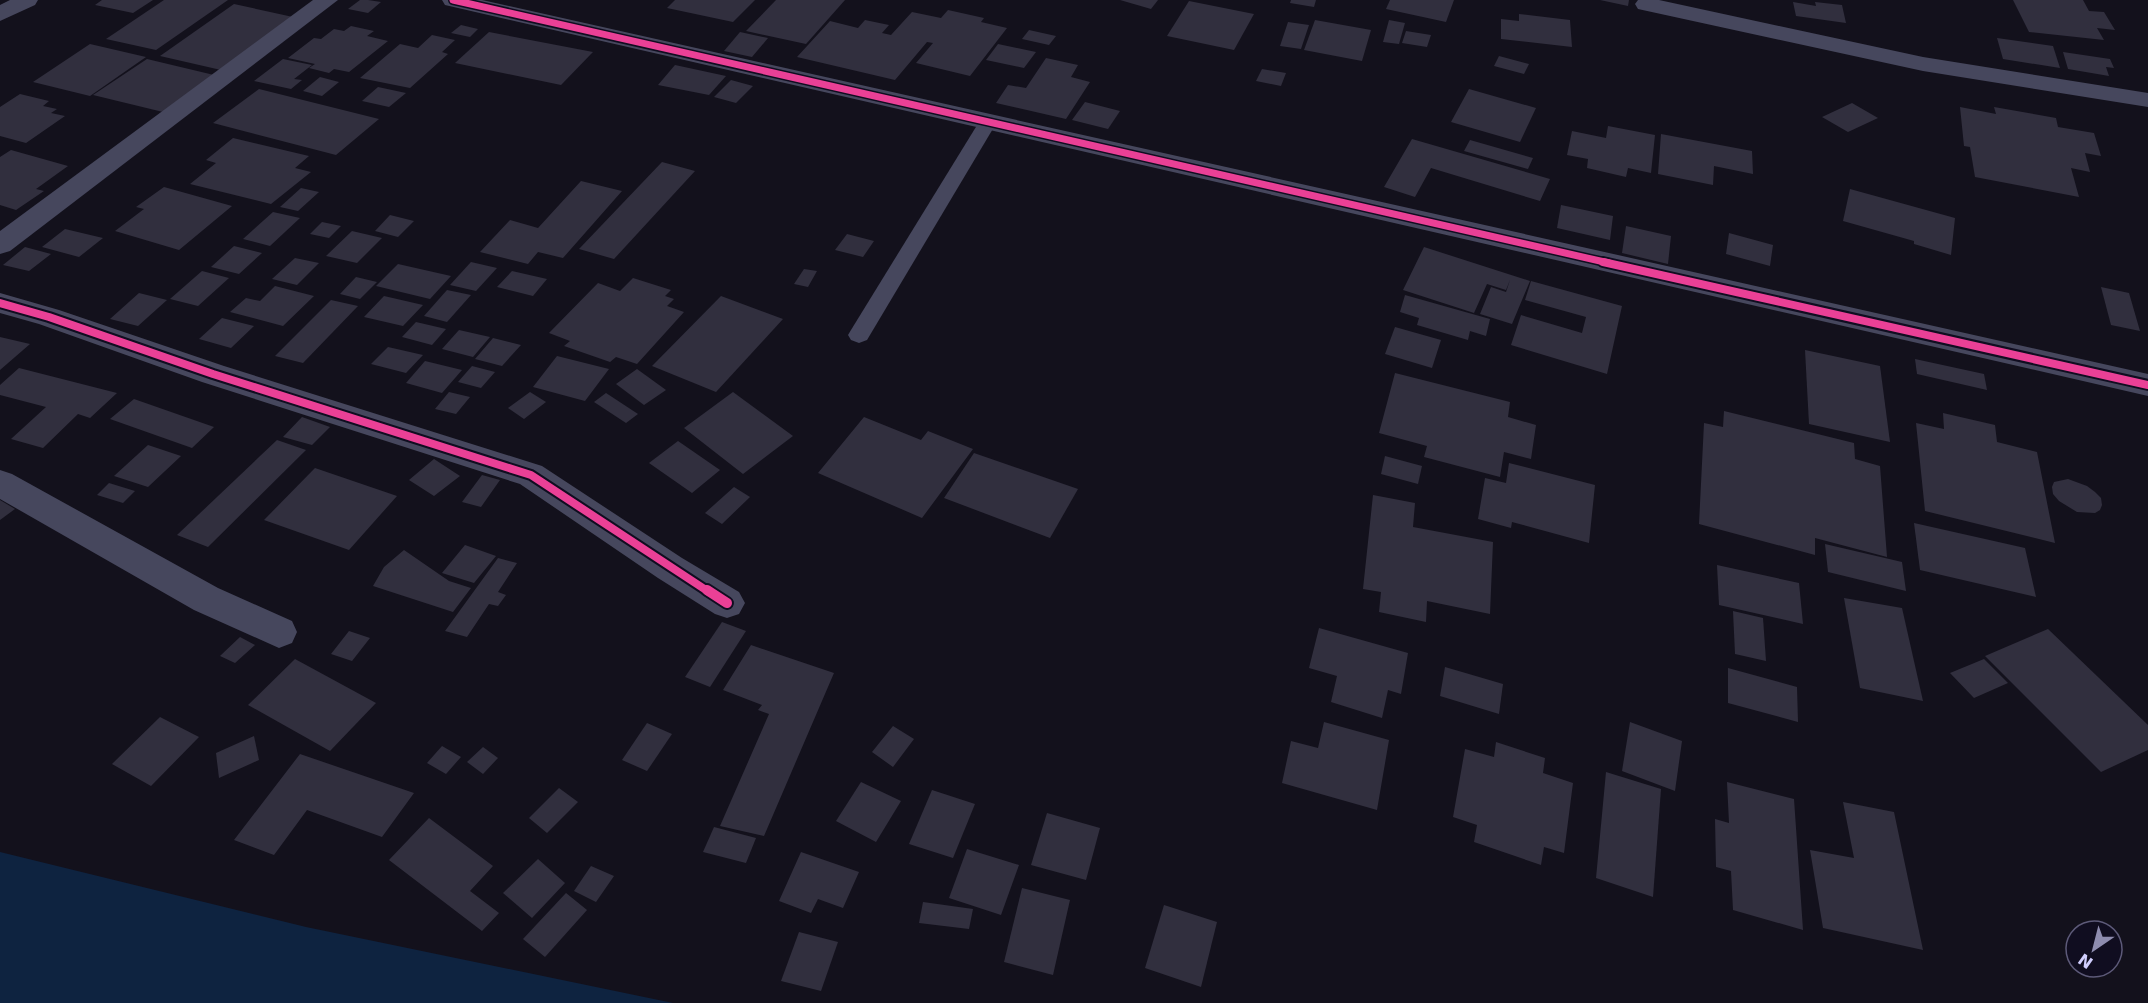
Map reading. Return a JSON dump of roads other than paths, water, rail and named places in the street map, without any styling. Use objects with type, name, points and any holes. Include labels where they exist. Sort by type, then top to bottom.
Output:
[{"type":"street","points":[[0,14],[27,0]]},
{"type":"street","points":[[0,245],[327,0]]},
{"type":"street","points":[[453,0],[2148,385]]},
{"type":"street","points":[[1646,4],[1923,64],[2148,100]]},
{"type":"street","points":[[0,303],[213,374],[531,475],[670,568],[728,603]]},
{"type":"street","points":[[0,483],[206,599],[279,632]]},
{"type":"lane","points":[[859,335],[988,122]]},
{"type":"water","points":[[0,852],[306,927],[673,1003],[0,1003]]}]
